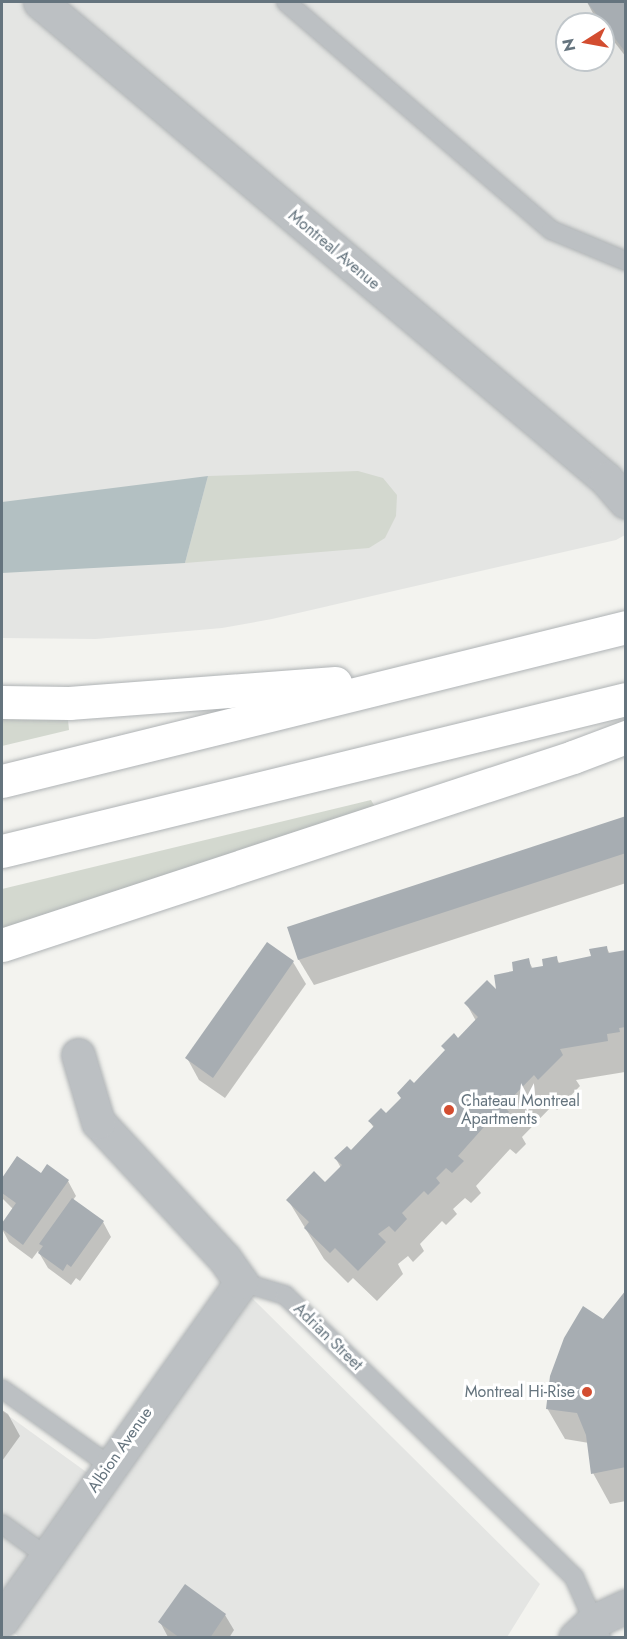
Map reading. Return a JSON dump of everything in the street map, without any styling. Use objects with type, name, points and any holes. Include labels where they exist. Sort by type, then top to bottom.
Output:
[{"type":"highway","points":[[2,781],[626,627]]},
{"type":"highway","points":[[2,702],[69,703],[426,676]]},
{"type":"highway","points":[[2,851],[626,699]]},
{"type":"highway","points":[[2,945],[573,757],[626,737]]},
{"type":"street","name":"Montreal Avenue","points":[[40,2],[606,479],[626,502]]},
{"type":"street","points":[[78,1055],[98,1122],[224,1258],[241,1282]]},
{"type":"street","name":"Albion Avenue","points":[[2,1620],[109,1465],[241,1282]]},
{"type":"street","points":[[589,1632],[626,1606]]},
{"type":"lane","points":[[286,2],[551,230],[626,261]]},
{"type":"lane","name":"Adrian Street","points":[[241,1282],[285,1295],[574,1577],[589,1632]]},
{"type":"lane","points":[[2,1389],[109,1465]]},
{"type":"lane","points":[[2,1524],[46,1556]]},
{"type":"shaded area","points":[[2,2],[625,2],[625,535],[616,540],[272,619],[222,628],[96,639],[2,638]]},
{"type":"shaded area","points":[[358,471],[383,478],[397,495],[396,516],[385,538],[369,548],[185,563],[208,476]]},
{"type":"shaded area","points":[[208,476],[185,563],[2,573],[2,502]]},
{"type":"shaded area","points":[[2,719],[68,720],[69,730],[2,746]]},
{"type":"shaded area","points":[[371,800],[376,809],[2,933],[2,889]]},
{"type":"shaded area","points":[[247,1293],[540,1584],[507,1637],[19,1637],[2,1624],[2,1411],[114,1492]]},
{"type":"building","points":[[587,2],[626,2],[626,53],[615,39],[615,12],[595,12]]},
{"type":"building","points":[[626,816],[626,853],[298,960],[287,927]]},
{"type":"building","points":[[267,942],[294,961],[213,1078],[185,1058]]},
{"type":"building","name":"Chateau Montreal Apartments","points":[[607,946],[608,953],[626,950],[626,1027],[619,1028],[620,1032],[607,1034],[608,1041],[560,1049],[563,1055],[538,1080],[534,1075],[504,1106],[509,1112],[497,1124],[491,1119],[458,1156],[464,1161],[452,1173],[446,1168],[436,1178],[440,1183],[428,1195],[424,1191],[402,1213],[407,1219],[395,1232],[389,1226],[378,1234],[386,1242],[358,1271],[335,1248],[330,1253],[304,1228],[309,1222],[286,1200],[314,1171],[325,1182],[342,1165],[334,1158],[347,1146],[351,1150],[374,1126],[368,1121],[381,1108],[386,1113],[401,1098],[397,1093],[410,1079],[414,1083],[445,1050],[441,1046],[454,1033],[458,1038],[478,1017],[464,1003],[487,980],[496,989],[494,975],[513,971],[512,962],[529,958],[531,968],[543,966],[542,959],[557,956],[558,963],[591,956],[589,949]]},
{"type":"building","points":[[17,1156],[41,1173],[47,1164],[69,1180],[23,1245],[2,1229],[2,1223],[16,1203],[2,1193],[2,1178]]},
{"type":"building","points":[[72,1198],[104,1221],[71,1267],[67,1264],[63,1271],[38,1253],[43,1246],[39,1244]]},
{"type":"building","name":"Montreal Hi-Rise","points":[[626,1290],[626,1467],[591,1474],[586,1435],[577,1413],[546,1409],[550,1376],[564,1338],[583,1306],[603,1319]]},
{"type":"building","points":[[185,1584],[226,1614],[210,1638],[180,1638],[158,1622]]},
{"type":"place","name":"Chateau Montreal Apartments","points":[[449,1110]]},
{"type":"place","name":"Montreal Hi-Rise","points":[[587,1392]]}]
